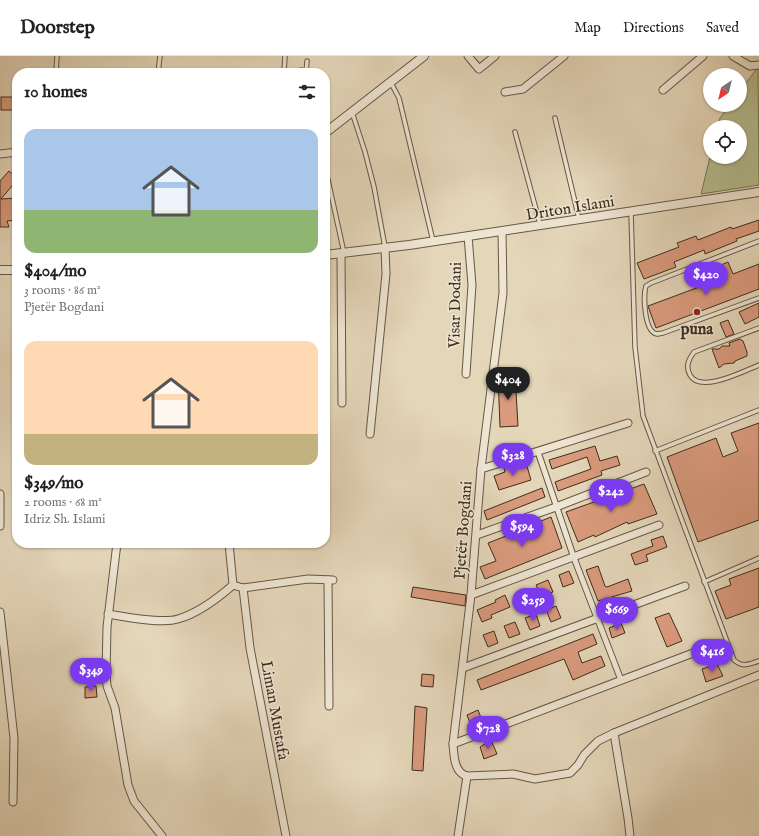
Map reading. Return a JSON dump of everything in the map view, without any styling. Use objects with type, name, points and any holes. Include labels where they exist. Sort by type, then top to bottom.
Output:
[{"type":"street","points":[[330,129],[424,56]]},
{"type":"street","points":[[468,56],[479,69],[495,56]]},
{"type":"street","points":[[505,92],[523,90],[564,56]]},
{"type":"street","points":[[663,90],[703,56]]},
{"type":"street","points":[[733,56],[750,66],[759,65]]},
{"type":"street","points":[[0,154],[12,153]]},
{"type":"street","name":"Driton Islami","points":[[330,255],[502,232],[759,192]]},
{"type":"street","name":"Pjetër Bogdani","points":[[467,776],[463,775],[458,768],[453,744],[464,668],[477,535],[481,469],[503,293],[502,232]]},
{"type":"street","name":"Visar Dodani","points":[[466,374],[472,285],[468,236]]},
{"type":"street","points":[[370,434],[386,274],[385,248]]},
{"type":"street","points":[[342,403],[343,254]]},
{"type":"street","points":[[0,270],[12,270]]},
{"type":"street","points":[[481,469],[628,423]]},
{"type":"street","points":[[538,452],[574,558],[621,680]]},
{"type":"street","points":[[477,535],[556,508],[646,472]]},
{"type":"street","points":[[0,494],[0,526]]},
{"type":"street","points":[[471,595],[574,558],[659,525]]},
{"type":"street","points":[[116,548],[108,614],[107,686],[115,708],[120,730],[128,785],[134,801],[162,836]]},
{"type":"street","points":[[229,548],[233,585]]},
{"type":"street","points":[[233,585],[243,588],[308,579],[331,580],[329,706]]},
{"type":"street","points":[[108,614],[147,620],[177,620],[215,601],[233,585]]},
{"type":"street","points":[[464,668],[685,586]]},
{"type":"street","name":"Liman Mustafa","points":[[243,588],[250,648],[286,836]]},
{"type":"street","points":[[0,612],[14,738],[13,802]]},
{"type":"street","points":[[453,744],[709,646]]},
{"type":"street","points":[[458,836],[467,776],[513,774],[535,779],[570,773],[598,741],[614,733],[759,675]]},
{"type":"street","points":[[614,733],[630,836]]},
{"type":"lane","points":[[56,68],[57,56]]},
{"type":"lane","points":[[159,68],[160,56]]},
{"type":"lane","points":[[284,68],[285,56]]},
{"type":"lane","points":[[306,68],[307,61]]},
{"type":"lane","points":[[391,82],[398,98],[434,241]]},
{"type":"lane","points":[[352,112],[372,180],[385,248]]},
{"type":"lane","points":[[555,118],[579,220]]},
{"type":"lane","points":[[515,132],[541,225]]},
{"type":"lane","points":[[330,190],[343,254]]},
{"type":"lane","points":[[631,212],[635,347],[643,416],[734,660],[745,666],[759,661]]},
{"type":"lane","points":[[759,241],[651,283],[646,286],[643,300],[649,324],[652,331],[656,334],[663,333],[759,298]]},
{"type":"lane","points":[[759,328],[694,352],[688,361],[688,366],[689,373],[693,379],[705,383],[720,380],[759,365]]},
{"type":"lane","points":[[655,451],[759,410]]},
{"type":"lane","points":[[704,582],[759,558]]},
{"type":"green space","points":[[758,67],[759,185],[701,194],[708,164],[747,164],[747,120],[720,120],[725,112],[747,112],[747,82]]},
{"type":"building","points":[[1,97],[12,97],[12,110],[1,110]]},
{"type":"building","points":[[9,171],[12,174],[12,186],[1,199],[12,198],[12,220],[7,221],[9,227],[0,227],[0,181]]},
{"type":"building","points":[[759,220],[759,231],[736,239],[737,241],[705,254],[704,250],[674,262],[676,267],[644,279],[637,263],[679,247],[677,243],[696,236],[698,240],[731,227],[732,229]]},
{"type":"building","points":[[728,262],[733,274],[759,264],[759,289],[656,328],[648,306],[726,277],[721,265]]},
{"type":"building","points":[[759,303],[759,317],[745,324],[739,312]]},
{"type":"building","points":[[728,320],[734,334],[726,337],[720,323]]},
{"type":"building","points":[[740,339],[743,341],[747,356],[735,361],[734,363],[724,364],[719,368],[712,349],[719,349],[722,346],[730,346],[729,343]]},
{"type":"building","points":[[515,374],[518,426],[500,427],[498,375]]},
{"type":"building","points":[[759,423],[759,520],[698,542],[667,457],[716,438],[723,457],[738,451],[731,433]]},
{"type":"building","points":[[595,446],[600,461],[617,456],[620,465],[601,471],[602,475],[558,491],[555,482],[591,469],[587,457],[552,469],[549,460]]},
{"type":"building","points":[[526,463],[531,480],[499,490],[494,476],[505,472],[504,469]]},
{"type":"building","points":[[644,484],[657,514],[628,524],[627,522],[595,537],[594,535],[578,542],[566,512]]},
{"type":"building","points":[[542,488],[545,497],[487,520],[484,511]]},
{"type":"building","points":[[551,517],[562,548],[485,579],[480,567],[496,561],[488,543]]},
{"type":"building","points":[[663,536],[667,547],[646,555],[648,561],[635,565],[631,554],[653,546],[651,540]]},
{"type":"building","points":[[598,566],[605,586],[607,587],[628,579],[632,591],[598,601],[586,570]]},
{"type":"building","points":[[759,568],[759,607],[726,619],[715,591],[731,585],[729,579]]},
{"type":"building","points":[[569,571],[574,583],[563,587],[559,575]]},
{"type":"building","points":[[548,580],[553,592],[541,596],[536,585]]},
{"type":"building","points":[[413,587],[466,595],[465,606],[411,597]]},
{"type":"building","points":[[526,589],[530,601],[522,604],[517,592]]},
{"type":"building","points":[[505,595],[510,607],[491,615],[492,618],[482,622],[477,610],[496,602],[495,600]]},
{"type":"building","points":[[556,606],[561,618],[551,622],[546,610]]},
{"type":"building","points":[[669,613],[682,641],[667,647],[655,618]]},
{"type":"building","points":[[536,614],[540,626],[530,630],[525,618]]},
{"type":"building","points":[[515,622],[520,634],[509,638],[504,626]]},
{"type":"building","points":[[621,623],[625,633],[612,638],[609,628]]},
{"type":"building","points":[[494,631],[498,643],[488,647],[483,635]]},
{"type":"building","points":[[593,634],[597,644],[578,652],[582,663],[601,656],[605,666],[573,680],[564,659],[481,690],[477,680]]},
{"type":"building","points":[[717,664],[723,676],[706,682],[702,669]]},
{"type":"building","points":[[422,674],[434,675],[433,687],[421,686]]},
{"type":"building","points":[[96,686],[97,697],[85,698],[85,687]]},
{"type":"building","points":[[415,706],[427,708],[423,771],[412,770]]},
{"type":"building","points":[[478,710],[483,723],[471,726],[467,715]]},
{"type":"building","points":[[491,740],[497,754],[484,759],[480,747]]},
{"type":"place","name":"puna","points":[[697,312]]}]
